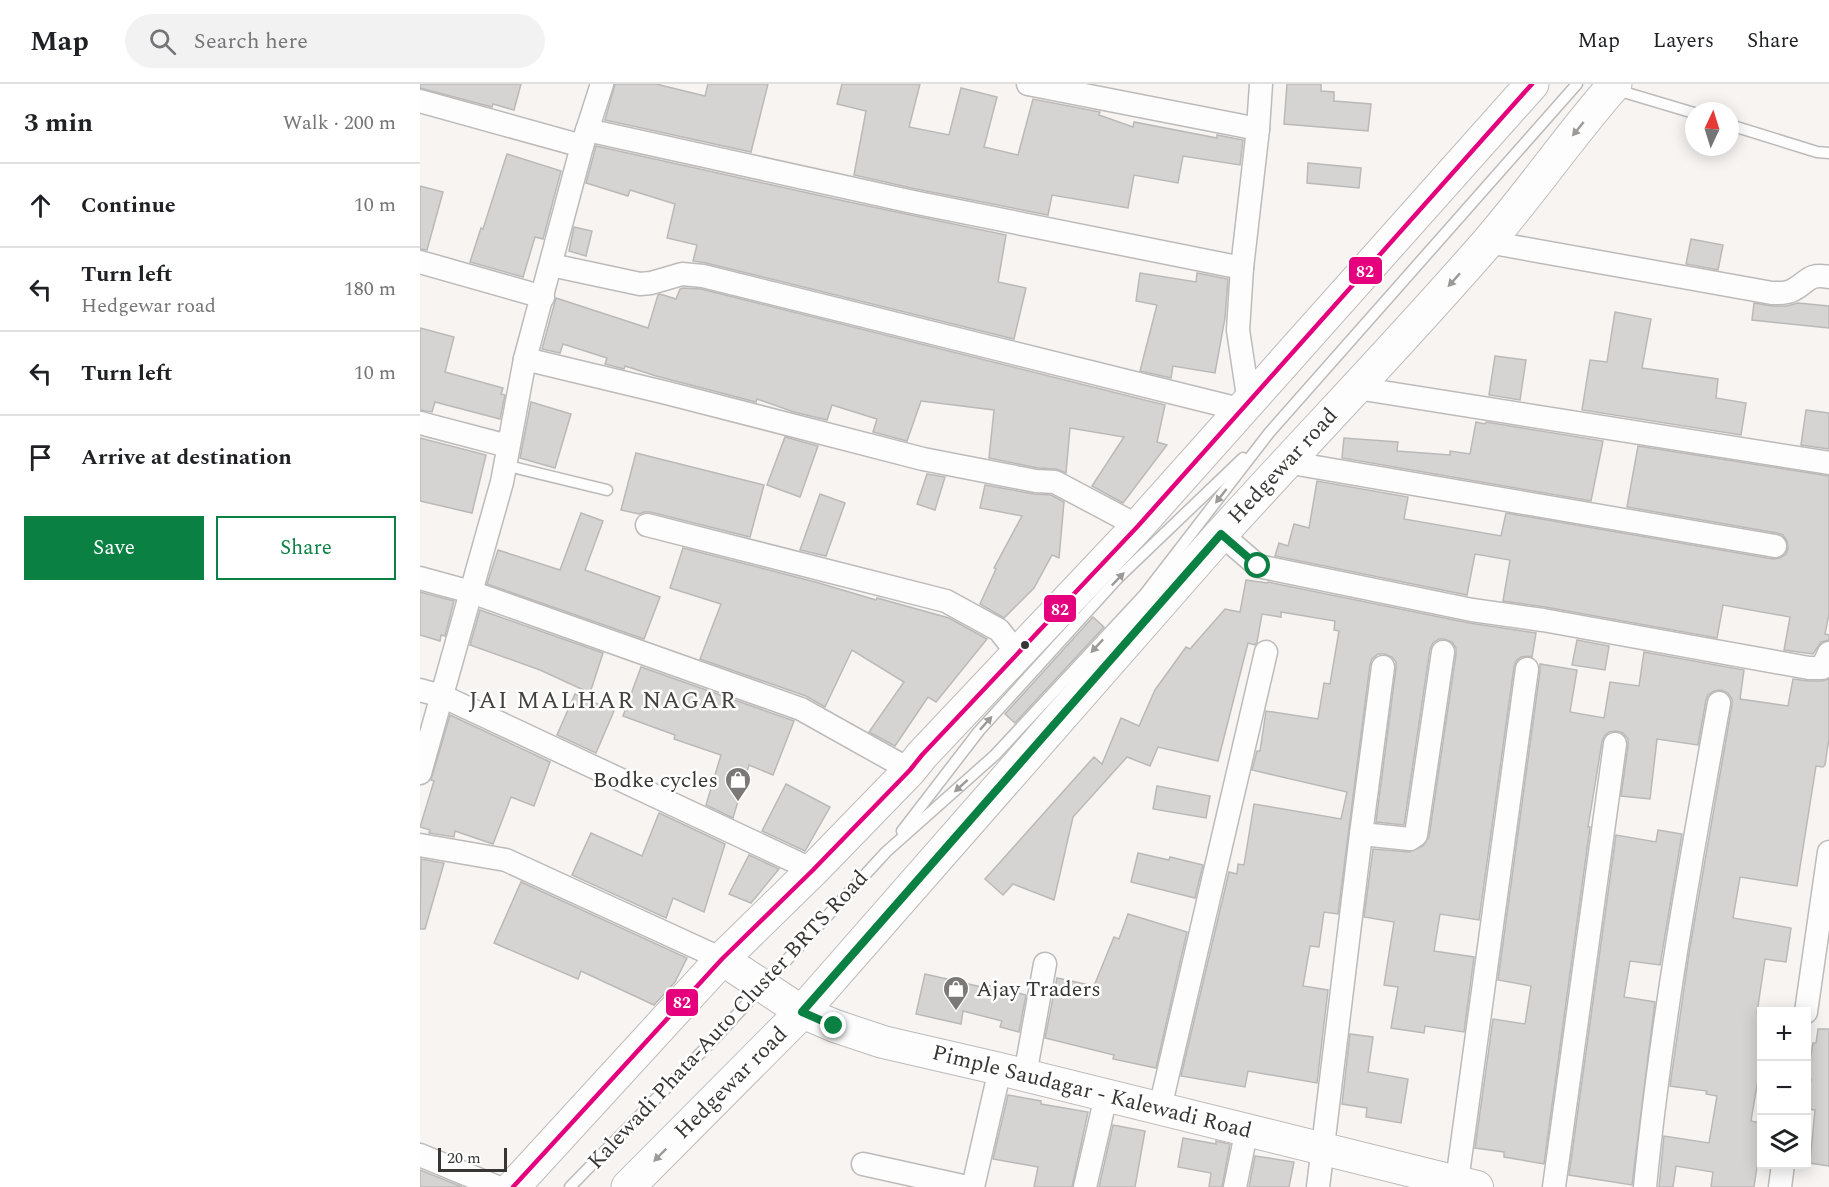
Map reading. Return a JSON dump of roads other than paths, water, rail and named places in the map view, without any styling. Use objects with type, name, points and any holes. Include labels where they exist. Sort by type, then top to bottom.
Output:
[{"type":"main road","points":[[513,1187],[722,959],[910,770],[922,754],[1138,526],[1532,84]]},
{"type":"main road","name":"Hedgewar road","points":[[628,1187],[802,1012],[1221,534],[1357,388],[1488,242],[1613,86]]},
{"type":"main road","name":"Pimple Saudagar - Kalewadi Road","points":[[722,959],[761,987],[802,1012],[834,1026],[883,1042],[1323,1148],[1391,1170],[1467,1184]]},
{"type":"street","points":[[420,773],[431,693],[471,592],[502,482],[525,359],[585,138],[602,84]]},
{"type":"street","points":[[1028,84],[1258,129]]},
{"type":"street","points":[[551,265],[640,284],[682,274],[702,276],[1246,406],[1238,330],[1261,84]]},
{"type":"street","points":[[420,101],[585,138],[1242,268]]},
{"type":"street","points":[[1488,242],[1772,293],[1793,290],[1815,275],[1829,277]]},
{"type":"street","points":[[420,262],[543,297]]},
{"type":"street","points":[[525,359],[923,459],[1036,481],[1055,482],[1138,526]]},
{"type":"street","points":[[1357,388],[1829,463]]},
{"type":"street","points":[[420,423],[506,455]]},
{"type":"street","points":[[1286,462],[1775,546]]},
{"type":"street","points":[[647,525],[946,601],[999,630],[1017,653]]},
{"type":"street","points":[[1221,534],[1258,566],[1473,610],[1543,620],[1809,668],[1822,668],[1829,653]]},
{"type":"street","points":[[420,578],[471,592],[801,709],[910,770]]},
{"type":"street","points":[[1160,1108],[1266,652]]},
{"type":"street","points":[[1361,834],[1410,839],[1416,836],[1443,652]]},
{"type":"street","points":[[1318,1187],[1383,667]]},
{"type":"street","points":[[1467,1184],[1527,669]]},
{"type":"street","points":[[431,693],[813,870]]},
{"type":"street","points":[[1645,1187],[1651,1128],[1677,948],[1719,703]]},
{"type":"street","points":[[1554,1187],[1616,744]]},
{"type":"street","points":[[420,845],[506,860],[722,959]]},
{"type":"street","points":[[1807,1007],[1829,852]]},
{"type":"street","points":[[973,1187],[1045,964]]},
{"type":"street","points":[[1085,1187],[1106,1096]]},
{"type":"street","points":[[1235,1187],[1247,1129]]},
{"type":"street","points":[[420,1155],[497,1187]]},
{"type":"street","points":[[863,1164],[967,1187]]},
{"type":"street","points":[[1780,1187],[1782,1169]]},
{"type":"lane","name":"Kalewadi Phata-Auto Cluster BRTS Road","points":[[886,852],[995,755],[1144,595],[1269,433],[1577,84]]},
{"type":"lane","points":[[1613,86],[1685,110]]},
{"type":"lane","points":[[1739,128],[1817,152],[1829,153]]},
{"type":"lane","name":"Kalewadi Phata-Auto Cluster BRTS Road","points":[[570,1187],[717,1036],[886,852],[979,731],[1118,578],[1269,433]]},
{"type":"lane","points":[[506,455],[607,490]]},
{"type":"place","name":"Bodke cycles","points":[[738,803]]},
{"type":"place","name":"Ajay Traders","points":[[956,1012]]},
{"type":"district","name":"JAI MALHAR NAGAR","points":[[603,701]]}]
